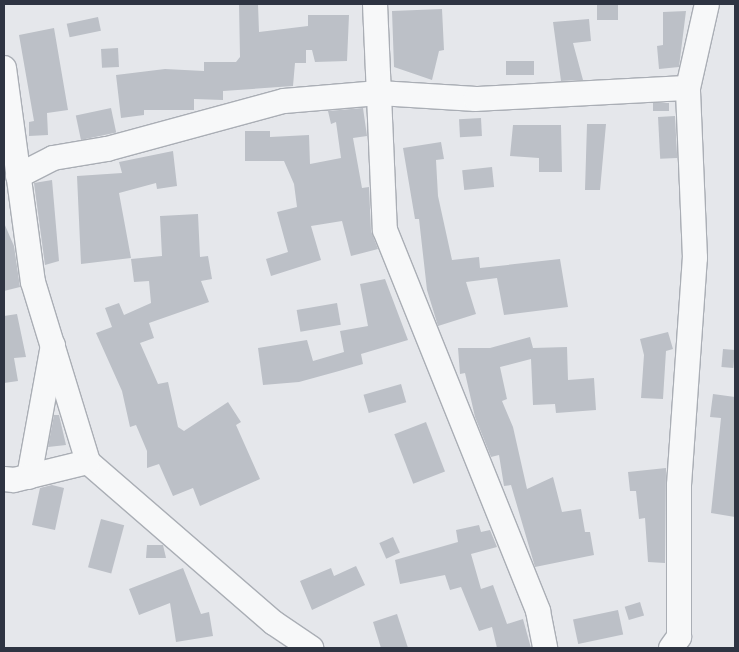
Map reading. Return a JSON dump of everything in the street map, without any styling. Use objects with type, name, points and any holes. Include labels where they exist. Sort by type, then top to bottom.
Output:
[{"type":"street","points":[[376,4],[385,230],[538,611],[545,648]]},
{"type":"street","points":[[671,648],[679,637],[679,485],[695,258],[688,88],[707,4]]},
{"type":"street","points":[[4,68],[33,282],[88,462],[274,623],[311,648]]},
{"type":"street","points":[[18,176],[53,158],[107,149],[284,101],[379,93],[476,99],[688,88]]},
{"type":"street","points":[[29,477],[52,345]]},
{"type":"street","points":[[4,479],[29,477],[88,462]]},
{"type":"building","points":[[239,4],[258,4],[259,32],[308,26],[308,15],[349,15],[347,61],[315,62],[312,50],[306,50],[306,63],[295,63],[293,86],[223,91],[223,100],[194,99],[194,110],[144,110],[144,115],[121,118],[116,75],[165,69],[204,71],[204,62],[236,62],[240,57]]},
{"type":"building","points":[[597,4],[618,4],[618,20],[597,20]]},
{"type":"building","points":[[442,9],[444,50],[439,51],[432,80],[394,67],[392,11]]},
{"type":"building","points":[[686,11],[679,67],[659,69],[657,46],[663,45],[663,12]]},
{"type":"building","points":[[98,17],[101,31],[70,37],[67,24]]},
{"type":"building","points":[[589,19],[591,41],[573,43],[583,80],[561,81],[553,22]]},
{"type":"building","points":[[54,28],[68,110],[47,113],[48,135],[29,136],[29,122],[34,121],[19,35]]},
{"type":"building","points":[[118,48],[119,67],[102,68],[101,49]]},
{"type":"building","points":[[506,61],[534,61],[534,75],[506,75]]},
{"type":"building","points":[[653,103],[669,103],[669,111],[653,111]]},
{"type":"building","points":[[111,108],[116,132],[81,140],[76,115]]},
{"type":"building","points":[[363,108],[367,136],[353,138],[362,188],[369,187],[371,231],[378,249],[351,256],[342,221],[311,226],[321,260],[271,276],[266,259],[288,252],[277,212],[297,207],[294,184],[284,161],[245,161],[245,131],[270,131],[270,137],[309,135],[310,164],[341,158],[336,122],[331,124],[328,111]]},
{"type":"building","points":[[675,116],[677,158],[660,159],[658,117]]},
{"type":"building","points":[[481,118],[482,136],[460,137],[459,119]]},
{"type":"building","points":[[587,124],[606,124],[600,190],[585,190]]},
{"type":"building","points":[[513,125],[561,125],[562,172],[539,172],[539,158],[510,156]]},
{"type":"building","points":[[441,142],[444,159],[436,160],[438,196],[452,260],[479,257],[480,268],[560,259],[568,307],[504,315],[497,278],[466,282],[476,314],[438,326],[427,290],[419,219],[415,219],[403,148]]},
{"type":"building","points":[[173,151],[177,186],[157,189],[156,183],[119,193],[131,258],[81,264],[77,176],[122,173],[119,162]]},
{"type":"building","points":[[492,167],[494,187],[464,190],[462,170]]},
{"type":"building","points":[[52,180],[59,261],[45,265],[34,183]]},
{"type":"building","points":[[198,214],[200,257],[208,256],[212,279],[201,281],[209,302],[149,323],[154,338],[140,343],[158,384],[168,382],[178,427],[184,431],[228,402],[241,422],[236,425],[260,479],[200,506],[193,488],[173,496],[159,464],[147,468],[147,451],[136,425],[130,427],[122,391],[96,333],[112,327],[105,308],[119,303],[124,315],[151,303],[149,281],[134,282],[131,259],[162,256],[160,216]]},
{"type":"building","points":[[4,223],[14,246],[20,287],[4,291]]},
{"type":"building","points":[[385,279],[408,340],[361,354],[363,364],[299,382],[263,385],[258,348],[307,340],[313,361],[344,352],[340,331],[368,326],[360,284]]},
{"type":"building","points":[[337,303],[341,325],[300,332],[297,310]]},
{"type":"building","points":[[17,314],[26,357],[14,358],[18,381],[4,383],[4,316]]},
{"type":"building","points":[[668,332],[673,349],[666,351],[663,399],[641,398],[644,355],[640,339]]},
{"type":"building","points":[[530,337],[533,348],[567,347],[568,380],[594,378],[596,410],[556,413],[555,404],[533,405],[531,359],[500,367],[507,399],[502,401],[513,427],[527,489],[553,477],[562,512],[581,509],[585,532],[590,532],[594,555],[535,567],[511,485],[504,486],[499,455],[491,457],[475,417],[465,373],[460,374],[458,348],[490,348]]},
{"type":"building","points":[[723,349],[735,350],[733,368],[721,367]]},
{"type":"building","points":[[401,384],[406,402],[369,413],[364,395]]},
{"type":"building","points":[[713,394],[735,397],[735,517],[711,513],[721,418],[710,417]]},
{"type":"building","points":[[54,415],[59,415],[66,445],[48,447]]},
{"type":"building","points":[[426,422],[445,471],[413,484],[394,434]]},
{"type":"building","points":[[666,468],[665,563],[648,562],[645,518],[639,519],[636,491],[630,491],[628,472]]},
{"type":"building","points":[[52,485],[64,488],[55,530],[32,525],[40,488]]},
{"type":"building","points":[[101,519],[124,525],[111,574],[88,567]]},
{"type":"building","points":[[479,525],[481,532],[490,530],[497,547],[471,554],[481,589],[493,585],[507,624],[523,619],[531,648],[497,648],[492,627],[479,631],[461,587],[450,590],[445,575],[400,584],[395,560],[458,542],[456,530]]},
{"type":"building","points":[[393,537],[400,553],[386,559],[379,543]]},
{"type":"building","points":[[147,545],[163,545],[166,558],[146,558]]},
{"type":"building","points":[[356,566],[365,585],[312,610],[300,581],[331,568],[334,576]]},
{"type":"building","points":[[183,568],[201,614],[209,612],[213,636],[176,642],[170,603],[139,615],[129,589]]},
{"type":"building","points":[[640,602],[644,615],[629,620],[625,607]]},
{"type":"building","points":[[618,610],[623,634],[578,644],[573,620]]},
{"type":"building","points":[[397,614],[408,648],[381,648],[373,622]]}]
